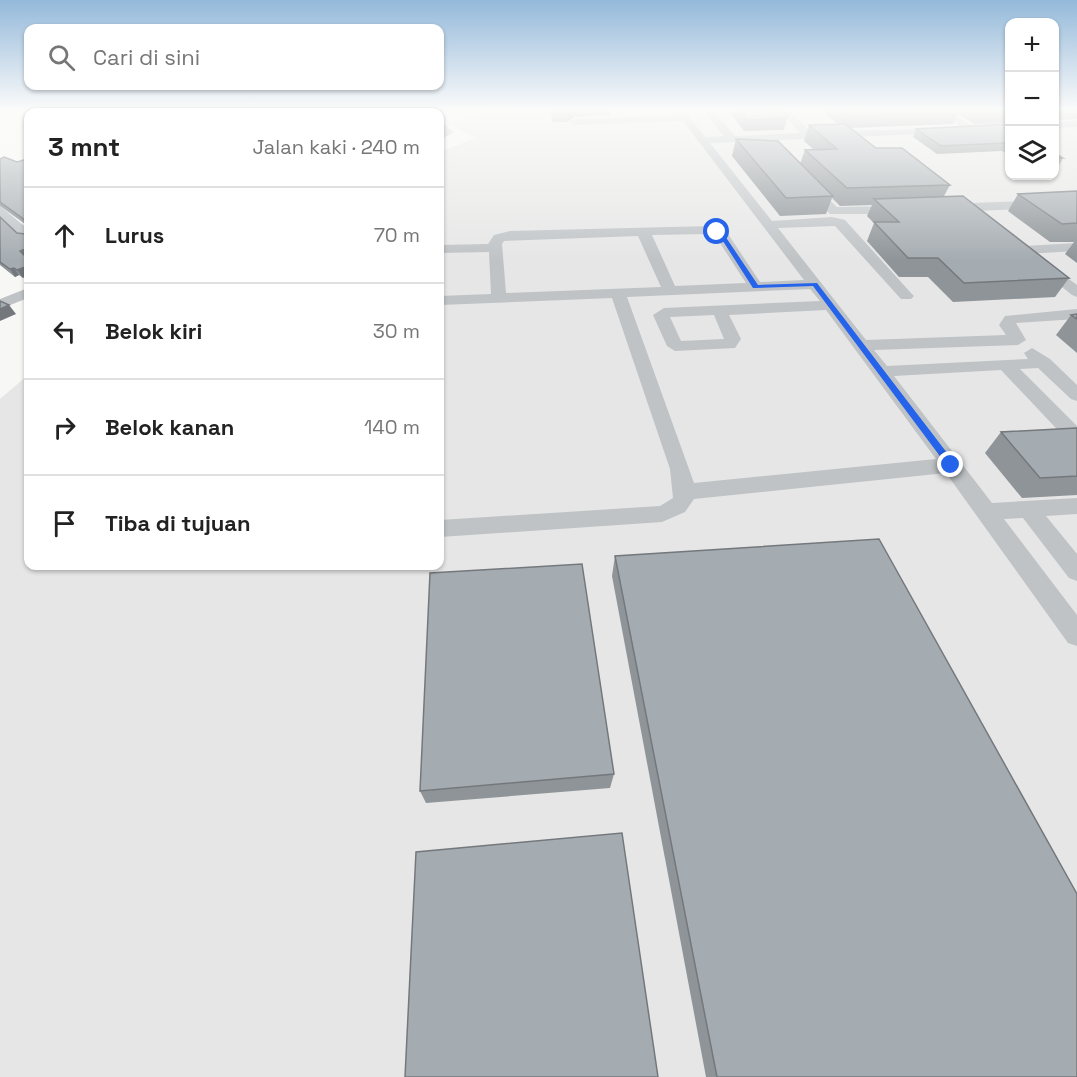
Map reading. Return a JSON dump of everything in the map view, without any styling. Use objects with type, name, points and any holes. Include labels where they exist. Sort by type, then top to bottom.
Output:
[{"type":"street","points":[[720,160],[882,371],[1077,635]]},
{"type":"street","points":[[801,178],[834,211],[911,210]]},
{"type":"street","points":[[954,196],[987,222]]},
{"type":"street","points":[[934,209],[1077,203]]},
{"type":"street","points":[[0,210],[24,231]]},
{"type":"street","points":[[770,225],[832,221],[840,223],[906,296]]},
{"type":"street","points":[[499,298],[495,248],[499,238],[510,235],[705,229],[717,232],[723,237],[756,287]]},
{"type":"street","points":[[643,231],[670,291]]},
{"type":"street","points":[[1077,247],[1019,246],[1077,292]]},
{"type":"street","points":[[444,249],[495,248]]},
{"type":"street","points":[[444,301],[815,284]]},
{"type":"street","points":[[444,529],[662,514],[674,510],[683,503],[686,492],[680,470],[618,293]]},
{"type":"street","points":[[0,304],[24,294]]},
{"type":"street","points":[[720,311],[732,342],[707,346],[673,345],[662,314],[831,305]]},
{"type":"street","points":[[691,312],[707,346]]},
{"type":"street","points":[[1077,314],[1011,319],[1007,325],[1018,340],[1077,395]]},
{"type":"street","points":[[862,345],[1018,340]]},
{"type":"street","points":[[882,371],[1044,363]]},
{"type":"street","points":[[1006,365],[1077,438]]},
{"type":"street","points":[[686,492],[951,465]]},
{"type":"street","points":[[986,512],[1077,506]]},
{"type":"street","points":[[1028,509],[1077,571]]},
{"type":"shaded area","points":[[444,160],[1005,160],[1005,180],[1059,180],[1059,160],[1077,160],[1077,1077],[0,1077],[0,399],[24,378],[24,570],[444,570]]},
{"type":"building","points":[[0,160],[24,160],[24,219],[0,202]]},
{"type":"building","points":[[754,160],[797,160],[833,196],[786,198]]},
{"type":"building","points":[[816,160],[918,160],[950,185],[847,188]]},
{"type":"building","points":[[1077,191],[1077,223],[1062,224],[1018,194]]},
{"type":"building","points":[[963,196],[1069,278],[964,283],[938,258],[908,258],[874,222],[899,222],[874,199]]},
{"type":"building","points":[[0,217],[17,233],[24,234],[24,250],[20,251],[24,255],[24,267],[17,270],[10,269],[0,262]]},
{"type":"building","points":[[0,301],[9,305],[0,309]]},
{"type":"building","points":[[1077,428],[1077,476],[1040,478],[1001,432]]},
{"type":"building","points":[[879,539],[1077,894],[1077,1077],[717,1077],[615,556]]},
{"type":"building","points":[[582,564],[614,774],[420,791],[430,573]]},
{"type":"building","points":[[622,833],[658,1077],[405,1077],[416,852]]},
{"type":"route","points":[[717,232],[723,237],[756,287],[815,284],[951,465]]}]
